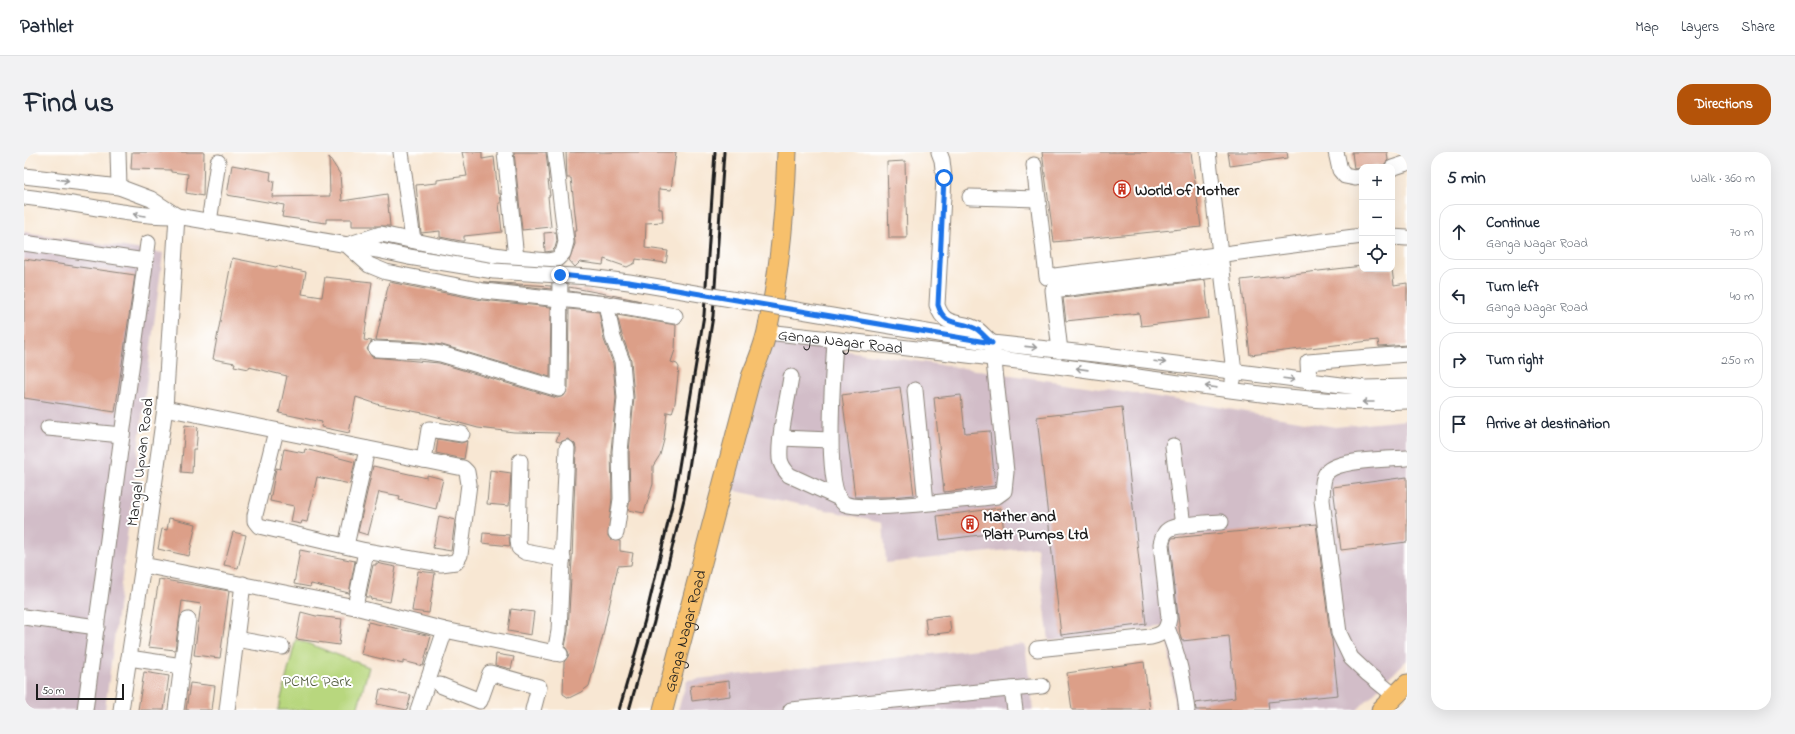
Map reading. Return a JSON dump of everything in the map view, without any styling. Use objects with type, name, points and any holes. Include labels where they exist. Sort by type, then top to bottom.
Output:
[{"type":"main road","points":[[767,332],[775,284],[784,206],[787,152]]},
{"type":"main road","name":"Ganga Nagar Road","points":[[663,710],[751,377],[767,332]]},
{"type":"main road","points":[[1381,710],[1401,690]]},
{"type":"street","points":[[118,152],[119,187]]},
{"type":"street","points":[[401,152],[412,240]]},
{"type":"street","points":[[505,152],[516,258]]},
{"type":"street","points":[[347,245],[381,234],[458,250],[548,261],[557,259],[563,253],[566,242],[555,152]]},
{"type":"street","points":[[791,376],[781,438],[780,460],[784,469],[789,475],[839,498],[845,504],[855,506],[926,503],[982,498],[997,496],[1004,491],[1006,472],[992,343],[978,330],[946,320],[940,315],[938,305],[944,178],[942,160],[939,152]]},
{"type":"street","points":[[1208,152],[1234,372],[1233,390]]},
{"type":"street","points":[[1336,152],[1340,170],[1345,176],[1355,178],[1359,177]]},
{"type":"street","points":[[209,222],[218,162]]},
{"type":"street","points":[[1034,166],[1047,277],[1359,236]]},
{"type":"street","points":[[24,176],[119,187],[151,199],[177,216]]},
{"type":"street","points":[[24,197],[47,199],[151,217],[177,216],[494,271],[560,275],[629,282],[992,343],[1365,388],[1407,387]]},
{"type":"street","points":[[970,197],[1038,199]]},
{"type":"street","name":"Mangal Upvan Road","points":[[121,710],[165,408],[177,216]]},
{"type":"street","points":[[1395,237],[1407,238]]},
{"type":"street","points":[[85,710],[148,243]]},
{"type":"street","points":[[24,244],[145,261]]},
{"type":"street","points":[[347,245],[369,265],[386,272],[484,291],[606,304],[675,316]]},
{"type":"street","points":[[1060,350],[1053,290],[1222,269]]},
{"type":"street","points":[[376,349],[421,351],[441,354],[559,389],[560,275]]},
{"type":"street","points":[[606,304],[613,338],[622,361],[625,398],[620,452],[621,499],[616,533]]},
{"type":"street","name":"Ganga Nagar Road","points":[[767,332],[994,358],[1233,390],[1338,402],[1407,401]]},
{"type":"street","points":[[835,340],[830,440],[834,485],[839,498]]},
{"type":"street","points":[[1309,382],[1308,362],[1407,354]]},
{"type":"street","points":[[915,390],[926,503]]},
{"type":"street","points":[[165,408],[463,468],[469,477],[460,555],[456,562],[440,564],[346,546],[259,526],[255,521],[255,515],[276,431]]},
{"type":"street","points":[[48,428],[122,435]]},
{"type":"street","points":[[424,460],[429,429],[462,434]]},
{"type":"street","points":[[781,438],[830,440]]},
{"type":"street","points":[[1173,446],[1183,526]]},
{"type":"street","points":[[143,565],[354,607],[446,630],[558,653],[567,448]]},
{"type":"street","points":[[346,546],[367,449]]},
{"type":"street","points":[[1401,690],[1368,674],[1351,658],[1339,633],[1322,500],[1323,481],[1328,471],[1337,465],[1359,461],[1407,458]]},
{"type":"street","points":[[520,461],[519,548],[525,552],[563,559]]},
{"type":"street","points":[[1187,710],[1177,650],[1167,628],[1168,618],[1161,544],[1164,535],[1168,530],[1183,526],[1221,522]]},
{"type":"street","points":[[354,607],[366,550]]},
{"type":"street","points":[[227,710],[243,584]]},
{"type":"street","points":[[24,617],[97,627]]},
{"type":"street","points":[[176,710],[188,620]]},
{"type":"street","points":[[1038,648],[1151,638],[1161,635],[1167,628]]},
{"type":"street","points":[[418,710],[446,630]]},
{"type":"street","points":[[236,639],[282,647]]},
{"type":"street","points":[[129,658],[182,666]]},
{"type":"street","points":[[440,685],[480,701],[490,673],[539,687],[533,710]]},
{"type":"street","points":[[791,710],[874,706],[1042,686]]},
{"type":"street","points":[[1012,689],[1015,710]]},
{"type":"shaded area","points":[[24,232],[163,253],[105,710],[24,710]]},
{"type":"shaded area","points":[[772,340],[1140,394],[1335,427],[1407,420],[1407,660],[1357,710],[1175,710],[1167,626],[1049,641],[1037,547],[886,563],[883,522],[731,490]]},
{"type":"shaded area","points":[[1025,644],[1033,710],[678,710],[687,680]]},
{"type":"green space","name":"PCMC Park","points":[[296,639],[369,667],[357,710],[278,710]]},
{"type":"building","points":[[132,152],[204,152],[203,196],[186,193],[188,174],[171,172],[171,170],[131,169]]},
{"type":"building","points":[[462,152],[482,152],[482,159],[494,157],[498,193],[500,193],[501,203],[499,203],[502,232],[464,236],[464,241],[440,237],[440,231],[421,233],[416,185],[437,183],[437,180],[467,176]]},
{"type":"building","points":[[514,152],[546,152],[551,227],[522,230]]},
{"type":"building","points":[[566,152],[676,152],[671,190],[659,189],[659,209],[662,209],[663,222],[646,223],[645,248],[668,251],[666,263],[636,259],[635,263],[627,267],[604,259],[603,265],[580,262],[575,267],[569,260],[575,244],[574,231],[577,231],[571,178],[567,178]]},
{"type":"building","name":"World of Mother","points":[[1042,152],[1191,152],[1201,227],[1054,242]]},
{"type":"building","points":[[1228,152],[1287,152],[1288,158],[1230,166]]},
{"type":"building","points":[[1352,152],[1387,152],[1388,160],[1385,164],[1359,164],[1359,168],[1354,169]]},
{"type":"building","points":[[329,157],[340,174],[342,201],[387,194],[390,226],[352,226],[352,219],[326,219],[326,223],[282,217],[284,205],[227,195],[232,165],[271,172],[270,180],[274,181],[272,197],[330,196]]},
{"type":"building","points":[[905,161],[907,238],[889,238],[887,162]]},
{"type":"building","points":[[556,232],[557,241],[555,248],[552,251],[545,252],[544,233]]},
{"type":"building","points":[[232,258],[306,272],[302,294],[322,297],[325,277],[372,282],[364,340],[372,341],[367,349],[372,357],[439,363],[557,398],[564,396],[568,389],[569,309],[599,312],[604,340],[613,363],[616,398],[611,451],[612,498],[608,536],[611,540],[620,541],[620,551],[633,553],[631,565],[618,566],[602,639],[589,686],[569,698],[563,694],[564,662],[569,655],[565,647],[568,631],[572,560],[575,444],[568,439],[560,442],[556,441],[559,433],[514,432],[478,428],[423,413],[380,405],[356,397],[349,433],[321,427],[322,422],[279,413],[287,376],[249,367],[249,369],[234,366],[235,363],[213,359]]},
{"type":"building","points":[[24,259],[135,275],[115,412],[24,398]]},
{"type":"building","points":[[1359,266],[1359,272],[1392,272],[1394,285],[1407,283],[1407,345],[1379,347],[1378,340],[1250,355],[1241,280]]},
{"type":"building","points":[[1205,280],[1209,318],[1141,326],[1139,313],[1066,321],[1063,298]]},
{"type":"building","points":[[389,282],[482,300],[551,307],[550,377],[442,345],[421,342],[376,340]]},
{"type":"building","points":[[487,282],[551,286],[551,289]]},
{"type":"building","points":[[569,287],[632,299],[641,301],[569,291]]},
{"type":"building","points":[[617,315],[676,325],[675,350],[671,362],[677,364],[679,367],[675,403],[672,413],[667,412],[664,440],[660,455],[653,466],[653,484],[644,513],[628,510],[630,499],[629,452],[634,397],[631,360]]},
{"type":"building","points":[[900,387],[914,495],[855,497],[842,395]]},
{"type":"building","points":[[961,395],[965,433],[990,431],[995,486],[944,492],[934,398]]},
{"type":"building","points":[[1122,407],[1146,624],[1061,635],[1037,417]]},
{"type":"building","points":[[185,425],[198,427],[196,449],[193,449],[192,473],[181,472]]},
{"type":"building","points":[[438,439],[461,443],[467,441],[464,459],[436,453]]},
{"type":"building","points":[[284,449],[304,453],[305,449],[355,462],[350,484],[317,477],[307,522],[302,521],[301,524],[291,522],[294,506],[270,501],[276,468],[280,469]]},
{"type":"building","points":[[373,466],[427,478],[427,475],[443,479],[436,509],[399,500],[400,496],[379,492],[368,535],[358,532]]},
{"type":"building","points":[[490,470],[511,473],[509,506],[487,504]]},
{"type":"building","points":[[1407,477],[1407,542],[1341,550],[1333,487]]},
{"type":"building","name":"Mather and Platt Pumps Ltd","points":[[1001,508],[1004,532],[940,540],[937,516]]},
{"type":"building","points":[[439,516],[455,520],[451,551],[433,548]]},
{"type":"building","points":[[169,518],[196,524],[189,556],[158,549],[162,529],[167,530]]},
{"type":"building","points":[[1316,524],[1338,695],[1268,702],[1269,710],[1196,710],[1195,703],[1235,698],[1229,636],[1182,641],[1180,635],[1170,543],[1172,538]]},
{"type":"building","points":[[233,532],[246,535],[238,568],[224,565]]},
{"type":"building","points":[[483,533],[509,535],[510,546],[482,543]]},
{"type":"building","points":[[300,550],[355,561],[349,593],[311,584],[310,587],[294,584]]},
{"type":"building","points":[[376,563],[396,567],[390,602],[366,597],[373,565],[376,565]]},
{"type":"building","points":[[418,571],[435,573],[429,613],[412,611]]},
{"type":"building","points":[[159,579],[229,591],[220,658],[194,655],[201,604],[182,601],[175,650],[148,647]]},
{"type":"building","points":[[511,609],[534,612],[531,635],[508,631]]},
{"type":"building","points":[[301,612],[316,616],[342,619],[339,645],[296,639]]},
{"type":"building","points":[[949,615],[951,632],[927,635],[925,618]]},
{"type":"building","points":[[368,622],[431,636],[423,666],[403,661],[403,664],[361,654]]},
{"type":"building","points":[[496,654],[514,657],[511,669],[495,665]]},
{"type":"building","points":[[1144,662],[1150,710],[1072,710],[1067,673]]},
{"type":"building","points":[[144,672],[169,676],[164,710],[138,710]]},
{"type":"building","points":[[729,681],[730,696],[692,701],[690,686]]},
{"type":"building","points":[[190,683],[215,686],[212,710],[186,710]]},
{"type":"building","points":[[380,689],[411,695],[407,710],[377,704]]},
{"type":"railway","points":[[619,710],[645,620],[674,497],[704,315],[715,152]]},
{"type":"railway","points":[[629,710],[654,622],[684,499],[713,316],[724,152]]},
{"type":"place","name":"World of Mother","points":[[1122,189]]},
{"type":"place","name":"Mather and Platt Pumps Ltd","points":[[970,524]]},
{"type":"route","points":[[560,275],[629,282],[992,343],[978,330],[946,320],[940,315],[938,305],[938,285],[944,178]]}]
